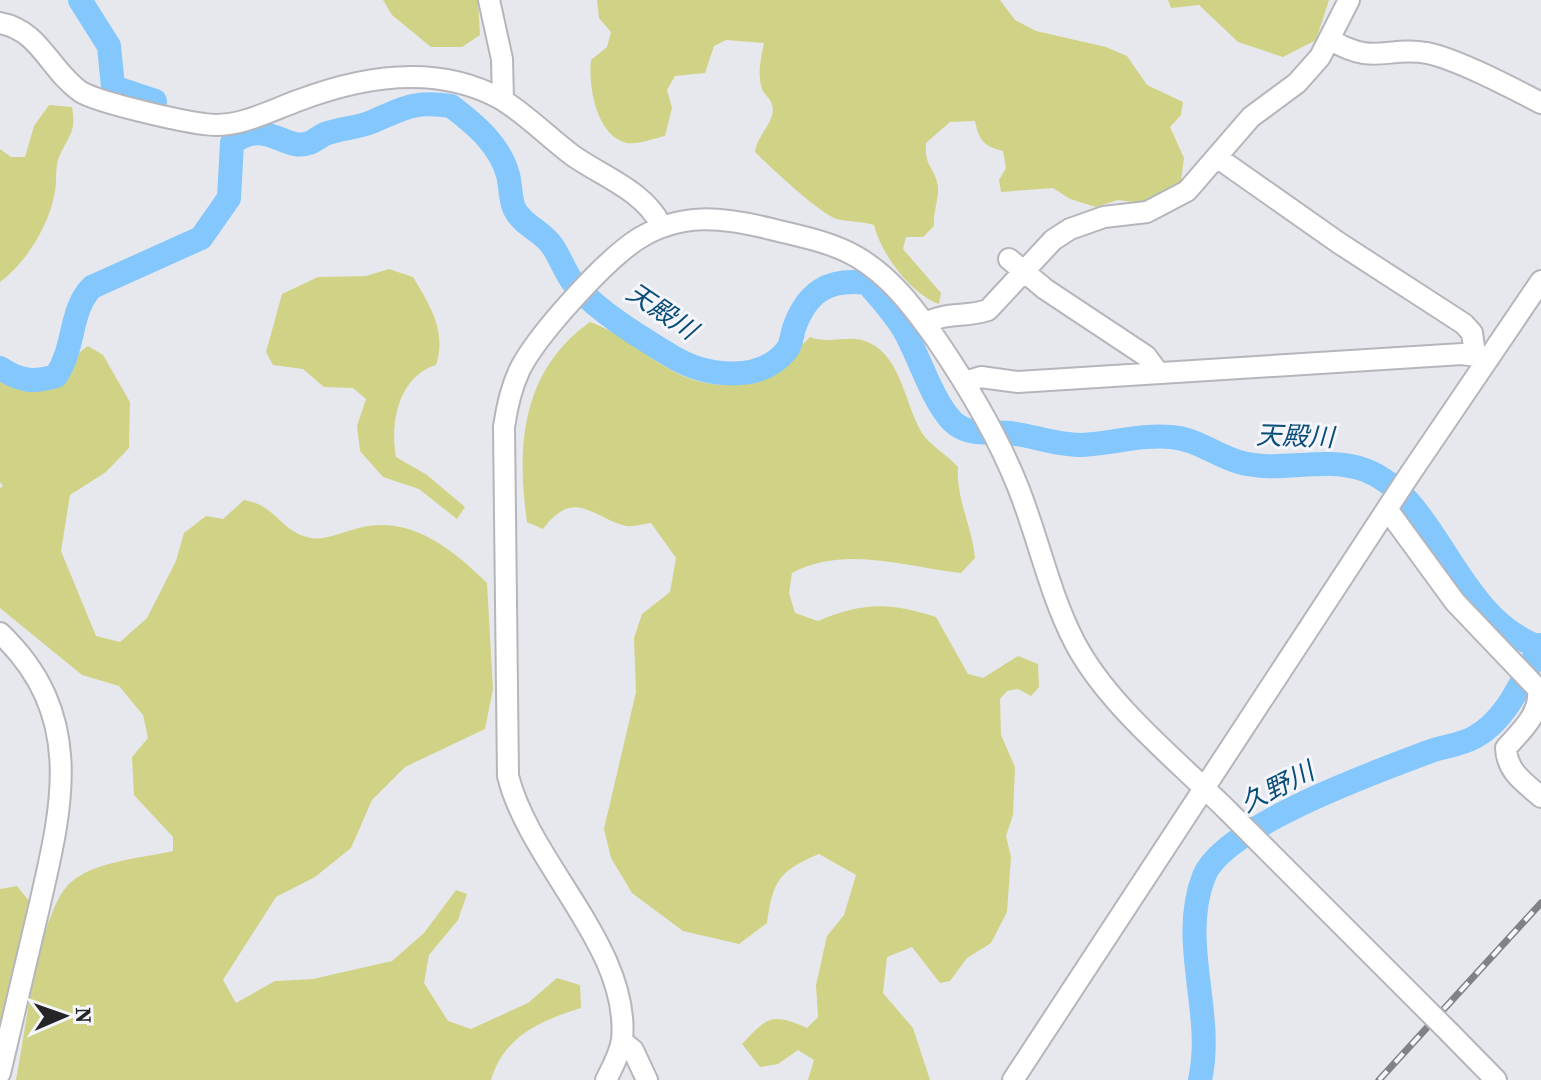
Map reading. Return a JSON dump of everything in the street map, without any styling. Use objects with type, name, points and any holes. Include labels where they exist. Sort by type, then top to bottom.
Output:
[{"type":"street","points":[[489,0],[502,59],[503,100]]},
{"type":"street","points":[[925,324],[937,316],[974,315],[988,310],[1053,240],[1070,229],[1095,219],[1158,208],[1187,191],[1251,117],[1297,83],[1331,40],[1349,0]]},
{"type":"street","points":[[0,23],[23,31],[37,43],[65,78],[83,93],[202,124],[236,123],[362,79],[413,77],[461,81],[503,100],[571,153],[642,198],[661,225]]},
{"type":"street","points":[[1331,40],[1348,50],[1375,56],[1416,53],[1436,56],[1541,103]]},
{"type":"street","points":[[1218,158],[1339,243],[1464,324],[1472,333],[1482,356]]},
{"type":"street","points":[[606,1080],[622,1041],[616,989],[602,954],[523,821],[514,800],[505,734],[504,427],[509,393],[522,366],[589,283],[629,245],[661,225],[707,217],[740,221],[854,255],[879,271],[925,324],[983,412],[1002,448],[1075,643],[1109,692],[1496,1080]]},
{"type":"street","points":[[1009,259],[1146,356],[1157,371]]},
{"type":"street","points":[[1013,1080],[1408,477],[1482,356],[1541,281]]},
{"type":"street","points":[[965,382],[981,377],[1018,382],[1157,371],[1482,356]]},
{"type":"street","points":[[1390,504],[1448,594],[1538,689],[1540,699],[1537,713],[1506,748],[1506,761],[1515,774],[1541,797]]},
{"type":"street","points":[[0,633],[24,658],[45,694],[59,734],[62,761],[55,837],[0,1073]]},
{"type":"street","points":[[622,1041],[633,1050],[647,1080]]},
{"type":"green space","points":[[383,0],[478,0],[480,35],[462,47],[431,47],[392,15]]},
{"type":"green space","points":[[597,0],[1000,0],[1015,20],[1036,31],[1106,47],[1127,56],[1147,85],[1183,102],[1181,115],[1170,127],[1184,158],[1181,181],[1170,192],[1140,203],[1118,200],[1096,207],[1070,199],[1053,188],[1001,192],[999,180],[1006,168],[1003,151],[983,141],[975,121],[950,122],[926,143],[928,162],[938,186],[934,226],[923,237],[906,237],[903,249],[941,293],[939,304],[918,292],[899,272],[883,248],[874,225],[830,216],[755,152],[773,111],[761,83],[764,43],[726,40],[714,46],[705,73],[675,76],[667,90],[672,108],[665,136],[627,143],[608,131],[596,108],[591,83],[591,60],[607,47],[611,32],[599,18]]},
{"type":"green space","points":[[1168,0],[1329,0],[1316,40],[1283,57],[1238,42],[1199,5],[1171,8]]},
{"type":"green space","points":[[49,105],[72,107],[73,116],[72,130],[58,160],[52,204],[28,254],[0,282],[0,149],[11,157],[25,157],[34,126]]},
{"type":"green space","points":[[389,269],[413,277],[431,308],[439,341],[436,365],[413,380],[400,403],[394,430],[396,457],[427,475],[465,507],[457,519],[419,489],[383,477],[360,451],[357,426],[366,399],[353,388],[324,387],[303,369],[273,365],[266,352],[282,294],[318,277],[366,276]]},
{"type":"green space","points":[[590,322],[616,334],[675,372],[688,378],[724,385],[741,383],[771,370],[810,337],[863,340],[881,350],[889,360],[922,433],[958,467],[959,490],[975,558],[961,573],[875,560],[833,560],[792,573],[789,593],[795,613],[818,621],[849,610],[876,606],[936,617],[968,674],[983,678],[1018,656],[1038,664],[1039,687],[1031,696],[1018,689],[1007,691],[1000,699],[1001,735],[1015,767],[1013,815],[1006,836],[1011,857],[1007,912],[991,943],[967,958],[950,981],[940,983],[912,947],[887,957],[883,993],[913,1028],[930,1080],[808,1080],[814,1060],[798,1050],[778,1064],[760,1067],[742,1044],[771,1020],[786,1020],[807,1028],[818,1017],[816,985],[827,936],[844,915],[856,875],[819,854],[795,866],[780,879],[776,887],[767,923],[739,944],[683,931],[632,893],[611,858],[604,829],[636,692],[634,638],[642,614],[670,592],[676,558],[651,523],[626,526],[574,507],[554,516],[543,529],[527,522],[523,465],[529,411],[537,386],[550,363],[567,341]]},
{"type":"green space","points":[[88,346],[103,355],[130,402],[129,448],[106,472],[70,495],[61,551],[96,636],[120,642],[147,618],[176,561],[184,533],[206,516],[223,519],[244,500],[264,508],[301,535],[316,539],[378,525],[412,530],[444,547],[487,583],[493,689],[485,729],[405,767],[372,800],[351,848],[315,877],[276,897],[223,980],[236,1003],[275,981],[313,979],[392,961],[424,933],[456,890],[467,894],[458,920],[429,955],[424,983],[448,1021],[471,1029],[528,1003],[557,978],[580,985],[581,1008],[538,1025],[514,1041],[497,1065],[491,1080],[16,1080],[28,1007],[48,922],[68,885],[103,866],[173,851],[173,837],[134,795],[132,757],[148,738],[143,715],[119,686],[82,675],[0,608],[0,488],[3,486],[0,482],[0,382],[32,390],[48,389],[61,381]]},
{"type":"green space","points":[[17,886],[29,901],[0,1022],[0,889]]},
{"type":"waterway","points":[[80,0],[109,46],[113,87],[155,101]]},
{"type":"waterway","name":"天殿川","points":[[232,143],[255,133],[300,145],[411,106],[451,106],[493,145],[508,175],[515,210],[522,220],[550,243],[575,285],[621,324],[686,364],[731,374],[761,369],[775,362],[788,349],[805,305],[821,290],[841,283],[867,283],[900,324],[938,402],[958,426],[972,431],[1010,433],[1072,445],[1171,437],[1255,465],[1334,464],[1365,470],[1390,484],[1411,505],[1486,610],[1510,632],[1539,647]]},
{"type":"waterway","name":"天殿川","points":[[0,368],[27,380],[56,376],[67,353],[79,306],[92,287],[201,238],[229,198],[232,143]]},
{"type":"waterway","name":"久野川","points":[[1200,1080],[1203,1029],[1195,926],[1197,901],[1204,876],[1217,857],[1241,838],[1307,801],[1434,750],[1475,737],[1506,708],[1541,645]]},
{"type":"railway","points":[[1379,1080],[1541,903]]}]
